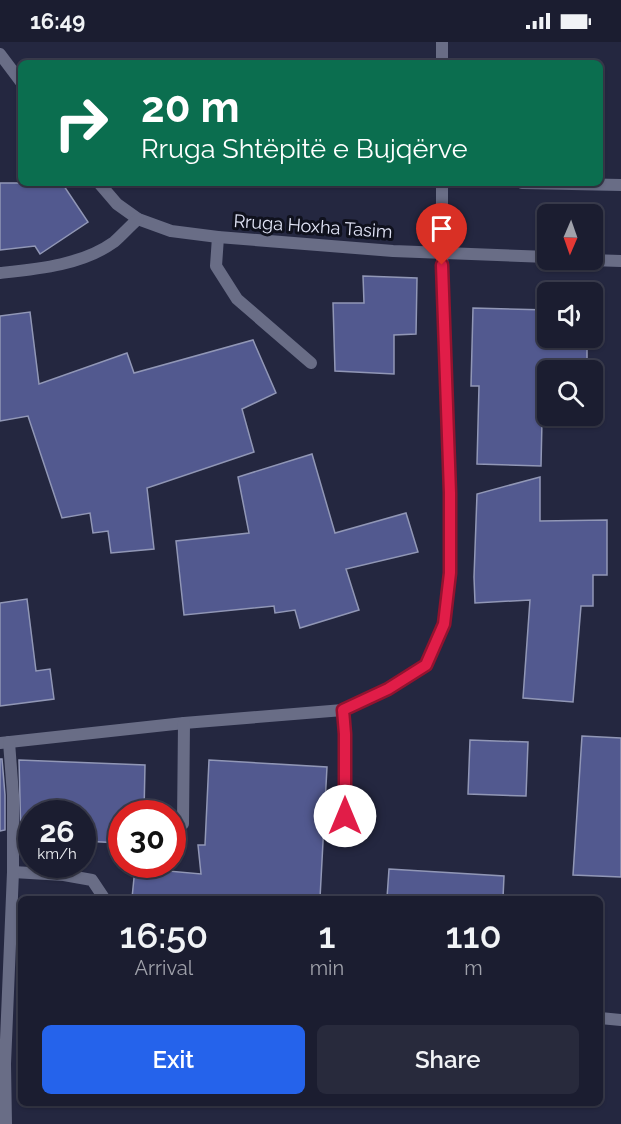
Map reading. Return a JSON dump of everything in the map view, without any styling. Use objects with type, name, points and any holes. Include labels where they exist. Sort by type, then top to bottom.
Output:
[{"type":"street","points":[[442,42],[442,60]]},
{"type":"street","points":[[0,54],[18,78]]},
{"type":"street","points":[[603,185],[621,185]]},
{"type":"street","name":"Rruga Hoxha Tasim","points":[[102,186],[117,204],[138,219],[171,231],[393,251],[537,256]]},
{"type":"street","points":[[6,1124],[5,1064],[13,872],[12,759],[5,743],[184,723],[343,710],[388,689],[426,665],[444,624],[450,573],[450,484],[442,186]]},
{"type":"street","points":[[0,273],[37,269],[85,258],[113,242],[138,219]]},
{"type":"street","name":"Rruga Hoxha Tasim","points":[[218,237],[216,266],[237,299],[311,363]]},
{"type":"street","points":[[603,260],[621,261]]},
{"type":"street","points":[[343,710],[345,836]]},
{"type":"street","points":[[183,800],[184,723]]},
{"type":"street","points":[[13,872],[64,875],[92,880],[103,896]]},
{"type":"street","points":[[603,1018],[621,1020]]},
{"type":"building","points":[[0,183],[18,183],[18,186],[64,186],[88,222],[40,254],[35,246],[0,250]]},
{"type":"building","points":[[363,276],[417,278],[416,334],[394,335],[394,374],[335,371],[333,303],[364,303]]},
{"type":"building","points":[[473,308],[537,310],[537,348],[587,348],[587,360],[537,360],[537,426],[542,426],[541,466],[477,464],[479,386],[471,386]]},
{"type":"building","points":[[30,312],[39,384],[127,353],[134,373],[253,340],[276,393],[242,409],[254,452],[147,488],[154,549],[111,553],[108,531],[93,533],[90,513],[62,518],[28,416],[0,421],[0,316]]},
{"type":"building","points":[[312,454],[335,533],[406,513],[418,552],[346,569],[359,610],[300,628],[295,610],[275,613],[274,606],[184,615],[176,541],[249,533],[238,477]]},
{"type":"building","points":[[540,477],[540,521],[607,520],[607,575],[593,575],[593,606],[581,606],[573,702],[523,698],[530,600],[475,603],[477,494]]},
{"type":"building","points":[[27,599],[36,671],[50,669],[54,699],[0,706],[0,603]]},
{"type":"building","points":[[582,736],[621,738],[621,877],[573,875]]},
{"type":"building","points":[[470,740],[528,742],[526,796],[468,794]]},
{"type":"building","points":[[0,759],[2,759],[5,795],[5,830],[0,831]]},
{"type":"building","points":[[19,760],[145,765],[144,800],[108,800],[108,842],[96,842],[96,800],[20,800]]},
{"type":"building","points":[[209,760],[327,767],[320,896],[132,896],[134,878],[186,878],[186,873],[201,874],[198,845],[205,845]]},
{"type":"building","points":[[389,869],[504,876],[503,896],[387,896]]},
{"type":"route","points":[[345,816],[343,710],[388,689],[426,665],[444,624],[450,573],[450,472],[442,265]]}]
